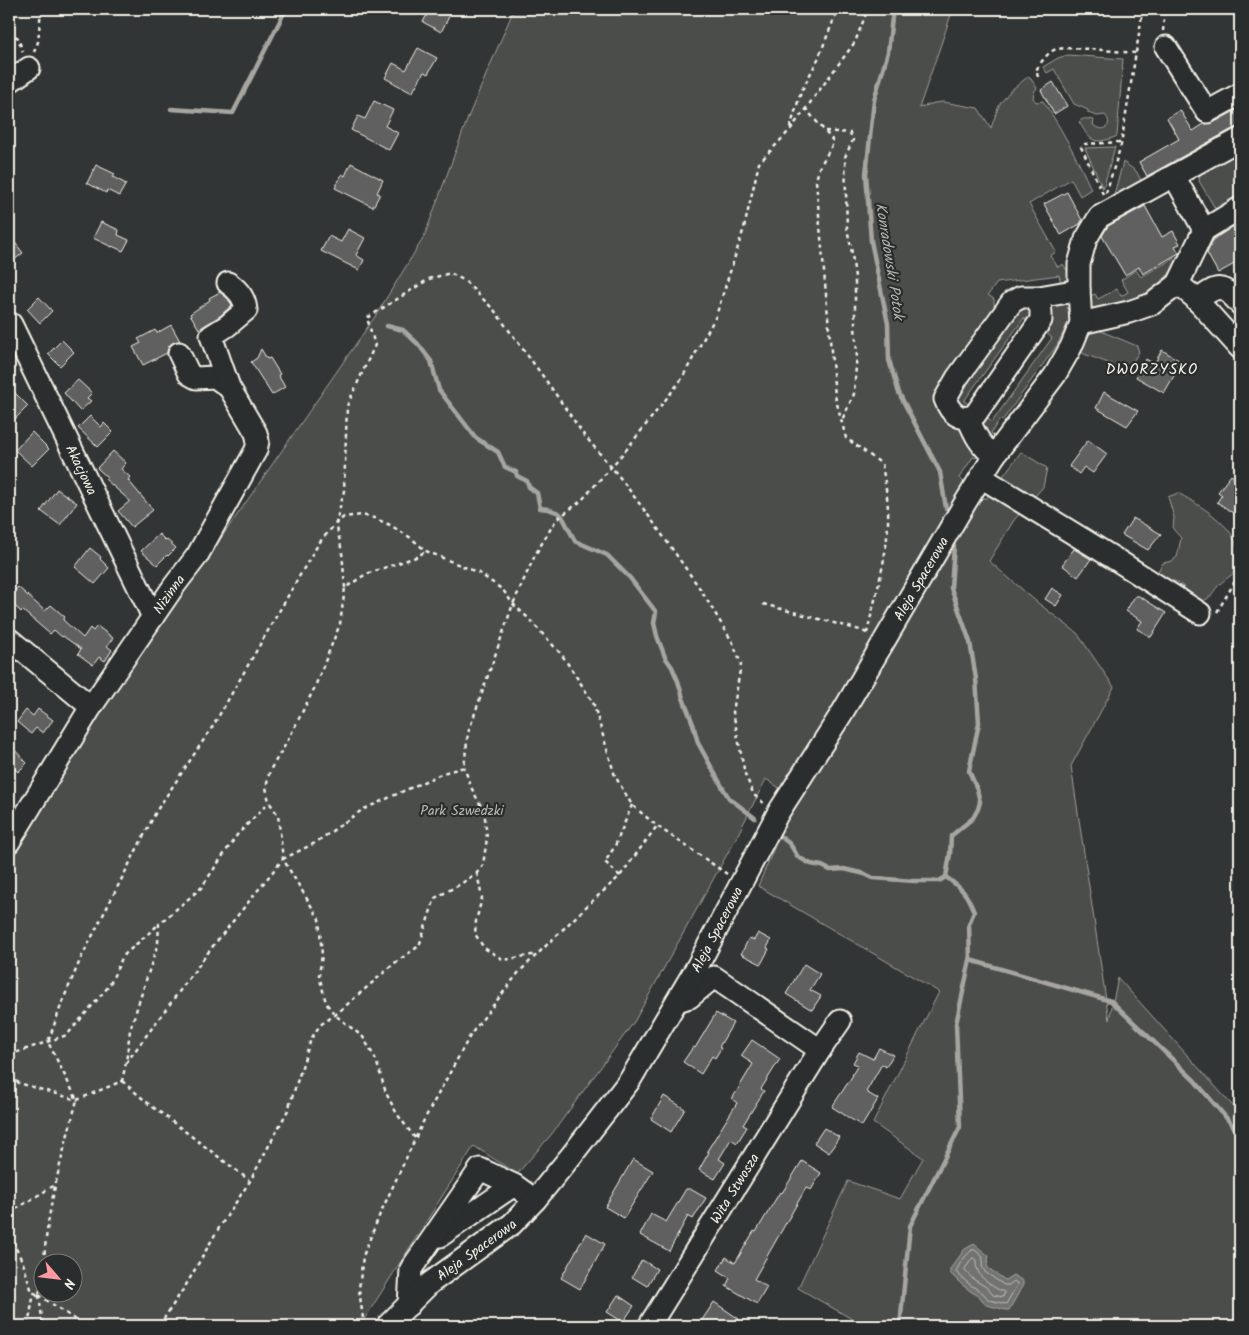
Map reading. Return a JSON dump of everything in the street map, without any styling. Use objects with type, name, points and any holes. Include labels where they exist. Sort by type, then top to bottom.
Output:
[{"type":"street","points":[[1166,47],[1207,112],[1240,94]]},
{"type":"street","points":[[9,82],[29,68]]},
{"type":"street","points":[[1240,139],[1099,217],[1086,239],[1080,264],[1081,323],[1129,312],[1152,304],[1178,284],[1204,230],[1240,208]]},
{"type":"street","points":[[1174,176],[1204,230]]},
{"type":"street","points":[[228,282],[241,295],[246,305],[246,310],[227,326],[211,336],[229,387],[256,433],[268,464]]},
{"type":"street","points":[[1178,284],[1197,301],[1240,348]]},
{"type":"street","points":[[1197,301],[1216,288],[1228,291],[1240,304]]},
{"type":"street","points":[[1032,298],[1041,307],[1041,320],[975,415],[968,418],[949,410],[945,400],[957,378],[1012,302],[1021,297],[1032,298],[1079,290]]},
{"type":"street","name":"Aleja Spacerowa","points":[[388,1326],[430,1283],[512,1224],[535,1200],[630,1080],[703,956],[778,813],[842,713],[964,503],[994,456],[1055,375],[1072,348],[1081,323]]},
{"type":"street","name":"Akacjowa","points":[[11,324],[154,617]]},
{"type":"street","points":[[179,354],[189,374],[196,378],[215,377],[229,387]]},
{"type":"street","points":[[968,418],[984,448],[994,456]]},
{"type":"street","name":"Nizinna","points":[[9,842],[91,707],[174,586],[197,556],[256,450],[258,441]]},
{"type":"street","points":[[981,478],[1200,613]]},
{"type":"street","points":[[9,639],[91,707]]},
{"type":"street","points":[[703,956],[710,965],[714,977],[820,1050]]},
{"type":"street","points":[[677,1002],[690,997],[714,977]]},
{"type":"street","name":"Wita Stwosza","points":[[648,1326],[840,1021]]},
{"type":"street","points":[[409,1304],[411,1270],[480,1169],[514,1185],[535,1200]]},
{"type":"street","points":[[429,1244],[514,1185]]},
{"type":"path","points":[[29,68],[38,42],[41,9]]},
{"type":"path","points":[[790,130],[801,92],[818,59],[838,9]]},
{"type":"path","points":[[159,1326],[250,1181],[288,1110],[311,1039],[320,1025],[335,1015],[396,962],[419,946],[435,898],[477,873],[483,865],[487,838],[485,818],[464,767],[468,734],[513,604],[535,555],[556,520],[581,501],[626,450],[681,380],[716,316],[744,228],[759,164],[790,130],[855,42],[868,9]]},
{"type":"path","points":[[1121,142],[1085,144],[1081,147],[1105,198],[1121,142],[1142,9]]},
{"type":"path","points":[[1165,9],[1163,38],[1166,47]]},
{"type":"path","points":[[9,31],[18,38],[29,68]]},
{"type":"path","points":[[1038,76],[1036,70],[1042,60],[1055,49],[1078,48],[1136,53]]},
{"type":"path","points":[[805,108],[834,142],[819,168],[816,181],[835,396],[846,438],[882,464],[886,488],[888,522],[884,559],[867,633]]},
{"type":"path","points":[[825,132],[850,133],[853,140],[845,157],[847,229],[855,277],[857,352],[854,394],[841,421]]},
{"type":"path","points":[[416,1138],[397,1114],[386,1093],[376,1060],[363,1037],[335,1015],[326,1003],[319,975],[322,955],[319,920],[282,859],[278,815],[269,802],[266,787],[270,770],[287,742],[314,689],[340,624],[345,588],[342,552],[336,523],[344,491],[348,406],[375,345],[367,318],[429,279],[450,273],[465,281],[494,310],[584,435],[651,519],[701,590],[733,643],[741,664],[733,712],[745,774],[754,795],[778,813]]},
{"type":"path","points":[[45,1252],[55,1185],[77,1100],[48,1042],[63,1000],[81,958],[157,810],[213,726],[306,563],[336,523],[344,517],[362,515],[390,525],[411,538],[426,551],[479,573],[503,590],[513,604],[562,654],[592,702],[615,776],[632,805],[657,826],[741,884]]},
{"type":"path","points":[[345,588],[366,574],[416,557],[426,551]]},
{"type":"path","points":[[1200,613],[1212,619],[1240,573]]},
{"type":"path","points":[[763,604],[873,635]]},
{"type":"path","points":[[126,1063],[213,946],[282,859],[316,843],[362,810],[443,773],[464,767]]},
{"type":"path","points":[[9,1055],[67,1035],[110,986],[123,956],[201,888],[237,835],[269,802]]},
{"type":"path","points":[[620,876],[605,862],[616,846],[632,805]]},
{"type":"path","points":[[364,1326],[359,1289],[363,1256],[380,1214],[424,1120],[471,1034],[519,972],[620,876],[657,826]]},
{"type":"path","points":[[477,873],[482,898],[475,934],[484,948],[504,960],[538,954]]},
{"type":"path","points":[[122,1081],[130,1030],[158,943],[159,924]]},
{"type":"path","points":[[9,1077],[19,1083],[77,1100],[122,1081]]},
{"type":"path","points":[[122,1081],[149,1104],[250,1181]]},
{"type":"path","points":[[9,1212],[55,1185]]},
{"type":"path","points":[[9,1234],[23,1262],[32,1292]]},
{"type":"path","points":[[28,1326],[32,1302]]},
{"type":"path","points":[[40,1302],[43,1326]]},
{"type":"path","points":[[49,1302],[85,1326]]},
{"type":"green space","name":"Park Szwedzki","points":[[514,9],[953,9],[919,108],[943,102],[978,108],[991,128],[999,105],[1010,91],[1029,76],[1037,88],[1033,98],[1036,102],[1043,101],[1069,144],[1091,189],[1080,196],[1071,179],[1029,204],[1056,252],[1050,256],[1058,267],[1063,264],[1070,275],[1070,283],[1061,284],[1059,275],[997,283],[988,295],[994,299],[994,307],[998,313],[943,391],[962,425],[981,450],[976,458],[973,457],[959,478],[986,499],[1021,452],[1047,468],[1043,487],[1014,520],[989,561],[1077,633],[1114,687],[1071,766],[1109,1020],[1118,978],[1240,1114],[1240,1326],[864,1326],[798,1288],[848,1181],[900,1199],[923,1158],[873,1123],[939,992],[758,886],[795,799],[766,779],[735,840],[634,1022],[551,1135],[517,1174],[474,1146],[360,1326],[9,1326],[9,866],[92,724],[376,315],[424,237],[469,115]]},
{"type":"green space","points":[[1068,55],[1123,59],[1117,136],[1100,141],[1090,138],[1079,122],[1084,119],[1094,120],[1093,125],[1101,129],[1108,125],[1108,119],[1105,115],[1097,116],[1088,113],[1088,110],[1074,104],[1054,69],[1047,73],[1043,67],[1058,58]]},
{"type":"green space","points":[[1115,147],[1103,189],[1085,148]]},
{"type":"green space","points":[[1240,151],[1240,202],[1219,212],[1199,181],[1200,174]]},
{"type":"green space","points":[[1123,162],[1136,171],[1145,187],[1112,202]]},
{"type":"green space","points":[[1183,253],[1174,269],[1147,295],[1090,314],[1089,296],[1095,294],[1098,299],[1117,289],[1121,296],[1128,292],[1121,280],[1136,270],[1141,277]]},
{"type":"green space","points":[[1056,301],[1070,303],[1071,317],[1057,345],[1002,421],[1000,419],[991,433],[995,437],[990,443],[980,422],[984,416],[992,422],[1052,338],[1044,331],[1050,304]]},
{"type":"green space","points":[[1023,307],[1030,308],[1033,324],[1024,318],[964,401],[974,408],[964,412],[955,399],[1015,312]]},
{"type":"green space","points":[[1096,329],[1137,346],[1139,352],[1124,375],[1114,369],[1111,364],[1084,354],[1079,349],[1086,336]]},
{"type":"green space","points":[[1178,493],[1201,507],[1229,530],[1234,539],[1240,560],[1235,572],[1218,586],[1210,597],[1201,602],[1179,583],[1162,577],[1158,571],[1163,563],[1172,561],[1177,557],[1181,538],[1173,529],[1174,517],[1168,497]]},
{"type":"water","points":[[974,1244],[989,1256],[988,1268],[1005,1280],[1013,1275],[1023,1281],[1023,1285],[1009,1310],[986,1305],[979,1296],[950,1273],[950,1269],[965,1249]]},
{"type":"building","points":[[430,9],[453,9],[441,32],[423,22]]},
{"type":"building","points":[[418,48],[437,58],[428,74],[424,72],[412,93],[385,78],[393,63],[406,70]]},
{"type":"building","points":[[1053,82],[1067,106],[1054,114],[1041,90]]},
{"type":"building","points":[[374,101],[393,110],[385,126],[398,133],[389,150],[351,130],[358,116],[365,119]]},
{"type":"building","points":[[1240,108],[1240,127],[1234,128],[1147,176],[1139,162],[1179,139],[1167,118],[1180,110],[1193,131],[1204,124],[1213,123]]},
{"type":"building","points":[[351,163],[383,180],[377,193],[380,194],[373,207],[335,188],[342,174],[345,176]]},
{"type":"building","points":[[96,165],[115,174],[113,177],[126,184],[119,196],[107,190],[106,193],[87,183]]},
{"type":"building","points":[[1067,192],[1082,220],[1080,224],[1061,235],[1044,204]]},
{"type":"building","points":[[1145,206],[1162,237],[1173,231],[1180,244],[1175,246],[1179,253],[1143,274],[1139,267],[1125,275],[1102,236],[1108,226]]},
{"type":"building","points":[[101,222],[119,230],[118,235],[129,240],[123,251],[93,238]]},
{"type":"building","points":[[1240,222],[1240,261],[1218,273],[1207,253],[1214,239]]},
{"type":"building","points":[[348,229],[365,238],[356,255],[364,260],[359,270],[321,251],[329,236],[341,242]]},
{"type":"building","points":[[9,235],[23,253],[9,264]]},
{"type":"building","points":[[220,292],[232,305],[220,316],[199,329],[190,314],[210,300],[209,298]]},
{"type":"building","points":[[39,297],[52,311],[40,323],[27,309]]},
{"type":"building","points":[[171,325],[180,341],[174,342],[169,346],[167,353],[143,365],[133,347],[141,343],[138,339],[155,330],[157,333]]},
{"type":"building","points":[[62,340],[74,352],[60,366],[48,354]]},
{"type":"building","points":[[261,349],[267,359],[270,358],[280,374],[278,375],[285,387],[272,395],[251,362],[257,358]]},
{"type":"building","points":[[1162,350],[1182,362],[1164,393],[1136,377],[1146,359],[1154,364]]},
{"type":"building","points":[[78,380],[92,393],[87,398],[91,401],[80,411],[64,393]]},
{"type":"building","points":[[9,387],[28,406],[9,425]]},
{"type":"building","points":[[1104,392],[1138,411],[1127,426],[1096,408]]},
{"type":"building","points":[[90,416],[101,427],[104,423],[113,432],[98,447],[78,428]]},
{"type":"building","points":[[32,432],[49,449],[32,466],[15,450]]},
{"type":"building","points":[[1088,440],[1107,454],[1093,473],[1084,467],[1079,474],[1069,466]]},
{"type":"building","points":[[113,451],[126,463],[121,469],[130,477],[128,480],[153,510],[132,527],[118,511],[130,501],[105,479],[107,477],[97,468]]},
{"type":"building","points":[[1231,475],[1240,482],[1240,508],[1236,515],[1217,502],[1222,495],[1218,492]]},
{"type":"building","points":[[57,489],[77,503],[60,525],[41,511]]},
{"type":"building","points":[[1133,518],[1161,534],[1148,550],[1122,535]]},
{"type":"building","points":[[159,534],[176,548],[157,565],[141,551]]},
{"type":"building","points":[[90,548],[101,557],[100,559],[109,568],[95,584],[75,567]]},
{"type":"building","points":[[1074,549],[1091,559],[1078,577],[1062,565]]},
{"type":"building","points":[[18,587],[45,611],[51,605],[65,617],[63,620],[83,638],[90,628],[93,631],[97,626],[113,638],[107,646],[112,650],[105,661],[99,657],[93,665],[78,654],[81,649],[54,630],[50,634],[22,610],[21,612],[9,600],[9,597]]},
{"type":"building","points":[[1052,588],[1063,595],[1056,606],[1045,599]]},
{"type":"building","points":[[1135,596],[1139,596],[1166,613],[1151,637],[1137,629],[1142,621],[1126,611]]},
{"type":"building","points":[[38,709],[53,720],[43,733],[36,728],[31,734],[17,722],[26,710],[33,716]]},
{"type":"building","points":[[9,744],[27,763],[18,772],[9,763]]},
{"type":"building","points":[[758,933],[771,940],[767,948],[769,949],[761,964],[741,954],[749,938],[754,940]]},
{"type":"building","points":[[804,964],[820,974],[810,990],[821,996],[812,1010],[786,994]]},
{"type":"building","points":[[716,1013],[733,1023],[715,1058],[712,1056],[701,1074],[683,1062],[693,1047],[695,1048]]},
{"type":"building","points":[[752,1040],[780,1059],[761,1089],[764,1091],[743,1125],[747,1127],[737,1143],[731,1139],[719,1159],[725,1163],[715,1179],[699,1170],[709,1152],[707,1151],[737,1103],[732,1099],[753,1064],[741,1056]]},
{"type":"building","points":[[879,1048],[893,1055],[886,1067],[882,1064],[866,1092],[878,1099],[862,1126],[832,1107],[858,1065],[853,1063],[859,1052],[873,1059]]},
{"type":"building","points":[[664,1096],[685,1109],[671,1132],[651,1119]]},
{"type":"building","points":[[824,1128],[839,1137],[829,1153],[814,1143]]},
{"type":"building","points":[[633,1159],[653,1171],[624,1218],[605,1207]]},
{"type":"building","points":[[802,1161],[821,1173],[811,1190],[806,1188],[754,1279],[767,1287],[757,1304],[726,1286],[730,1278],[718,1270],[726,1257],[735,1263],[754,1231],[756,1232],[780,1192],[782,1193]]},
{"type":"building","points":[[686,1189],[690,1189],[706,1198],[693,1219],[688,1216],[669,1251],[640,1235],[651,1214],[666,1222]]},
{"type":"building","points":[[586,1233],[605,1244],[580,1289],[561,1278]]},
{"type":"building","points":[[642,1260],[657,1269],[647,1286],[632,1277]]},
{"type":"building","points":[[618,1295],[634,1306],[623,1322],[607,1312]]},
{"type":"building","points":[[714,1302],[739,1319],[734,1326],[698,1326]]},
{"type":"waterway","points":[[171,109],[233,113],[286,9]]},
{"type":"waterway","name":"Konradowski Potok","points":[[893,9],[888,52],[874,100],[866,174],[871,241],[888,324],[889,360],[899,393],[940,472],[946,508]]},
{"type":"waterway","points":[[387,326],[403,330],[418,344],[431,361],[439,390],[476,438],[498,452],[505,467],[516,472],[517,476],[527,481],[529,487],[537,493],[540,508],[559,513],[575,541],[607,555],[630,578],[656,612],[654,623],[657,636],[665,657],[678,681],[698,743],[729,798],[755,818]]},
{"type":"waterway","name":"Konradowski Potok","points":[[900,1326],[910,1226],[960,1127],[956,1024],[970,960],[969,924],[974,912],[963,892],[946,877],[951,836],[973,818],[980,802],[977,789],[969,771],[979,723],[976,679],[970,642],[951,588],[954,546]]},
{"type":"waterway","points":[[781,837],[790,844],[798,857],[811,864],[830,870],[844,869],[873,878],[914,881],[939,881],[946,877]]},
{"type":"waterway","points":[[970,960],[1111,1001],[1194,1080],[1240,1134]]},
{"type":"district","name":"DWORZYSKO","points":[[1152,369]]}]
